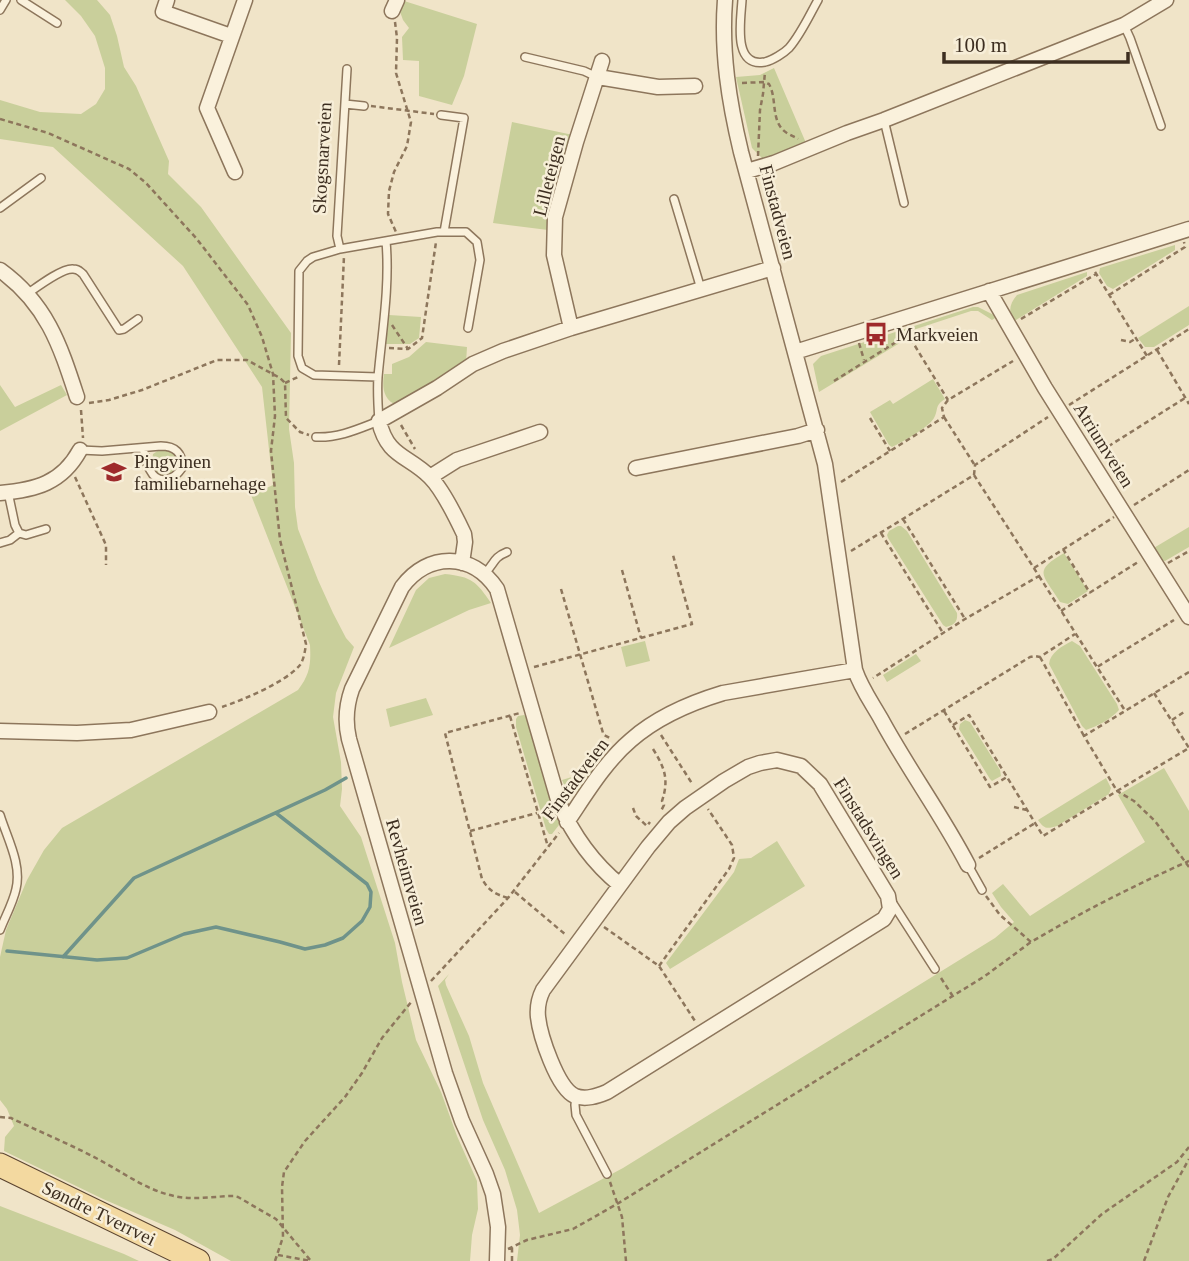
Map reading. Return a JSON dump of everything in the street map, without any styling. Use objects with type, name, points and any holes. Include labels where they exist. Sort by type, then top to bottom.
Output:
[{"type":"main road","name":"Søndre Tverrvei","points":[[0,1165],[198,1261]]},
{"type":"street","points":[[167,0],[163,12],[231,36]]},
{"type":"street","points":[[235,172],[207,108],[245,0]]},
{"type":"street","name":"Finstadveien","points":[[725,0],[724,43],[735,126],[817,430],[855,670],[893,741],[968,865]]},
{"type":"street","points":[[747,171],[775,163],[1124,25],[1166,0]]},
{"type":"street","name":"Lilleteigen","points":[[571,328],[555,256],[555,217],[602,61]]},
{"type":"street","points":[[598,77],[658,87],[695,86]]},
{"type":"street","points":[[795,352],[989,291],[1093,267],[1185,230]]},
{"type":"street","points":[[620,885],[592,857],[567,822],[554,789],[497,589],[484,574],[462,563],[464,534],[441,492],[430,477],[400,456],[391,446],[381,432],[379,421],[481,360],[511,348],[773,268]]},
{"type":"street","points":[[0,270],[27,294],[46,318],[56,336],[77,397]]},
{"type":"street","name":"Atriumveien","points":[[989,291],[1059,411],[1188,615]]},
{"type":"street","points":[[636,468],[817,430]]},
{"type":"street","points":[[430,477],[457,460],[540,432]]},
{"type":"street","points":[[4,493],[39,486],[59,477],[80,450]]},
{"type":"street","name":"Revheimveien","points":[[462,563],[444,561],[429,565],[405,583],[352,689],[346,724],[426,985],[449,1084],[493,1194],[498,1227],[497,1261]]},
{"type":"street","name":"Finstadveien","points":[[567,822],[613,758],[631,740],[654,723],[688,705],[723,692],[855,670]]},
{"type":"street","points":[[0,731],[77,733],[131,730],[209,712]]},
{"type":"street","name":"Finstadsvingen","points":[[777,760],[801,766],[820,784],[888,896],[890,909],[884,919],[607,1092],[594,1097],[576,1096],[568,1091],[558,1076],[543,1037],[538,1012],[539,999],[543,989],[620,885],[669,822],[685,808],[748,767],[777,760]]},
{"type":"lane","points":[[0,10],[6,0]]},
{"type":"lane","points":[[21,0],[57,23]]},
{"type":"lane","points":[[742,0],[740,43],[747,57],[765,62],[788,49],[818,0]]},
{"type":"lane","points":[[1124,25],[1161,126]]},
{"type":"lane","points":[[525,57],[598,77]]},
{"type":"lane","name":"Skogsnarveien","points":[[342,249],[337,236],[347,69]]},
{"type":"lane","points":[[345,104],[364,106]]},
{"type":"lane","points":[[441,115],[464,118],[441,232]]},
{"type":"lane","points":[[884,120],[904,203]]},
{"type":"lane","points":[[0,208],[41,177]]},
{"type":"lane","points":[[674,199],[701,289]]},
{"type":"lane","points":[[378,377],[314,375],[302,368],[298,356],[299,271],[306,261],[342,249],[397,238],[441,232],[466,232],[479,247],[480,260],[468,328]]},
{"type":"lane","points":[[316,437],[331,438],[379,421],[378,377],[384,314],[386,241]]},
{"type":"lane","points":[[27,294],[66,270],[74,269],[83,274],[119,330],[138,319]]},
{"type":"lane","points":[[80,450],[102,452],[161,446],[173,447],[181,458],[182,468],[173,478],[158,479],[150,472],[143,448]]},
{"type":"lane","points":[[4,493],[19,533]]},
{"type":"lane","points":[[0,544],[19,533],[46,529]]},
{"type":"lane","points":[[484,574],[498,555],[507,552]]},
{"type":"lane","points":[[0,815],[14,857],[16,889],[0,930]]},
{"type":"lane","points":[[968,865],[982,890]]},
{"type":"lane","name":"Finstadsvingen","points":[[888,896],[935,969]]},
{"type":"lane","name":"Finstadsvingen","points":[[576,1096],[576,1115],[607,1174]]},
{"type":"path","points":[[394,5],[396,73],[411,122],[407,146],[394,172],[389,191],[388,214],[397,238]]},
{"type":"path","points":[[758,158],[764,82]]},
{"type":"path","points":[[735,83],[769,84],[773,90],[776,118],[780,126],[801,141],[807,150]]},
{"type":"path","points":[[364,106],[441,115]]},
{"type":"path","points":[[0,119],[83,148],[129,169],[146,183],[197,238],[248,305],[262,337],[273,374],[275,416],[271,451],[280,540],[306,644],[305,652],[302,662],[276,683],[209,712]]},
{"type":"path","points":[[1109,295],[1185,247],[1185,230]]},
{"type":"path","points":[[382,348],[408,349],[422,338],[441,232]]},
{"type":"path","points":[[339,376],[342,249]]},
{"type":"path","points":[[1009,327],[1093,267],[1147,356]]},
{"type":"path","points":[[384,314],[408,349]]},
{"type":"path","points":[[912,323],[911,338],[948,400]]},
{"type":"path","points":[[975,465],[1189,329]]},
{"type":"path","points":[[834,381],[901,339],[911,338]]},
{"type":"path","points":[[1121,340],[1130,342],[1135,339]]},
{"type":"path","points":[[858,340],[865,362]]},
{"type":"path","points":[[1157,350],[1189,404]]},
{"type":"path","points":[[1025,353],[948,400],[942,408],[944,417],[975,465],[974,475],[1125,711]]},
{"type":"path","points":[[80,450],[83,431],[79,404],[109,400],[142,390],[216,360],[247,360],[280,377],[285,383],[286,418],[300,432],[316,437]]},
{"type":"path","points":[[285,383],[306,372]]},
{"type":"path","points":[[1089,458],[1185,398]]},
{"type":"path","points":[[394,413],[420,458]]},
{"type":"path","points":[[828,487],[849,478],[944,417]]},
{"type":"path","points":[[870,418],[890,451]]},
{"type":"path","points":[[70,466],[106,545],[106,565]]},
{"type":"path","points":[[838,557],[974,475]]},
{"type":"path","points":[[903,519],[965,619]]},
{"type":"path","points":[[881,533],[943,633]]},
{"type":"path","points":[[1063,550],[1090,593]]},
{"type":"path","points":[[1158,569],[1189,551]]},
{"type":"path","points":[[1061,611],[1149,554]]},
{"type":"path","points":[[521,671],[692,624],[673,555]]},
{"type":"path","points":[[622,570],[641,638]]},
{"type":"path","points":[[862,685],[965,619],[1039,576]]},
{"type":"path","points":[[561,589],[603,733],[615,740]]},
{"type":"path","points":[[1097,667],[1188,615]]},
{"type":"path","points":[[893,741],[1030,657],[1040,657],[1075,634]]},
{"type":"path","points":[[1040,657],[1117,791],[1134,801],[1155,821],[1189,867]]},
{"type":"path","points":[[1084,737],[1189,672]]},
{"type":"path","points":[[953,725],[969,715],[1043,836],[1189,748],[1154,693]]},
{"type":"path","points":[[508,898],[488,889],[482,879],[445,733],[532,710]]},
{"type":"path","points":[[944,710],[990,787],[1007,777]]},
{"type":"path","points":[[1171,720],[1184,712]]},
{"type":"path","points":[[510,716],[548,847]]},
{"type":"path","points":[[654,723],[732,845],[734,858],[729,869],[659,966]]},
{"type":"path","points":[[653,750],[665,771],[666,792],[662,801],[664,806],[659,813]]},
{"type":"path","points":[[1014,807],[1027,810]]},
{"type":"path","points":[[633,808],[636,817],[647,826],[652,820]]},
{"type":"path","points":[[470,831],[537,813]]},
{"type":"path","name":"Finstadveien","points":[[276,1258],[283,1237],[282,1182],[287,1167],[305,1141],[345,1097],[388,1030],[426,985],[508,898],[567,822]]},
{"type":"path","points":[[968,865],[1035,823]]},
{"type":"path","points":[[527,1240],[573,1229],[617,1204],[985,976],[1031,942],[1072,918],[1187,862]]},
{"type":"path","points":[[982,890],[1000,915],[1031,942]]},
{"type":"path","points":[[513,891],[577,943]]},
{"type":"path","points":[[594,920],[659,966],[703,1033]]},
{"type":"path","points":[[935,969],[953,996]]},
{"type":"path","points":[[0,1117],[11,1118],[104,1162],[139,1184],[179,1197],[233,1196],[256,1206],[276,1219],[311,1261]]},
{"type":"path","points":[[1047,1261],[1053,1259],[1101,1214],[1177,1162],[1189,1147]]},
{"type":"path","points":[[1144,1261],[1168,1197],[1189,1159]]},
{"type":"path","points":[[607,1174],[622,1217],[626,1261]]},
{"type":"path","points":[[512,1235],[512,1261]]},
{"type":"path","points":[[276,1258],[311,1261]]},
{"type":"green space","points":[[65,0],[97,0],[110,15],[124,67],[136,86],[169,161],[168,174],[201,207],[291,333],[289,429],[298,529],[333,613],[354,647],[336,693],[333,717],[341,762],[340,806],[361,837],[395,943],[416,1040],[441,1092],[477,1181],[478,1209],[470,1261],[231,1261],[175,1230],[4,1151],[5,1137],[14,1126],[0,1100],[0,957],[6,930],[27,880],[44,850],[62,828],[298,690],[309,669],[310,658],[310,645],[251,495],[273,485],[262,387],[183,266],[53,147],[0,139],[0,100],[40,112],[81,114],[96,104],[105,89],[105,68],[95,36]]},
{"type":"green space","points":[[401,0],[477,24],[464,76],[452,105],[419,96],[419,61],[403,60],[402,37],[409,28],[398,6]]},
{"type":"green space","points":[[774,68],[806,143],[774,158],[763,159],[752,148],[736,77],[760,75]]},
{"type":"green space","points":[[512,122],[573,135],[548,230],[493,223]]},
{"type":"green space","points":[[1175,245],[1175,250],[1113,289],[1107,286],[1099,273],[1100,268]]},
{"type":"green space","points":[[1087,272],[1087,276],[1013,320],[1010,307],[1017,295]]},
{"type":"green space","points":[[1189,306],[1189,325],[1154,347],[1145,347],[1138,338]]},
{"type":"green space","points":[[973,307],[994,315],[995,318],[992,320],[978,311],[971,311],[910,331],[908,338],[819,392],[813,364],[821,356]]},
{"type":"green space","points":[[389,315],[421,317],[419,338],[410,344],[386,344]]},
{"type":"green space","points":[[426,342],[467,347],[466,363],[397,405],[392,403],[384,393],[384,374],[392,374],[392,364],[409,357]]},
{"type":"green space","points":[[933,379],[945,399],[938,406],[934,418],[921,430],[892,447],[870,412],[890,400],[893,404]]},
{"type":"green space","points":[[0,385],[15,407],[61,385],[67,395],[0,431]]},
{"type":"green space","points":[[159,450],[177,456],[178,468],[169,476],[162,476],[154,467],[153,454]]},
{"type":"green space","points":[[898,526],[907,531],[957,613],[956,621],[951,625],[943,625],[888,538],[889,531]]},
{"type":"green space","points":[[1189,527],[1189,547],[1165,561],[1161,560],[1152,549]]},
{"type":"green space","points":[[1064,553],[1088,591],[1068,604],[1060,602],[1044,574],[1047,565]]},
{"type":"green space","points":[[445,574],[472,581],[491,603],[469,610],[389,648],[416,590],[429,578]]},
{"type":"green space","points":[[645,641],[650,661],[626,667],[621,647]]},
{"type":"green space","points":[[1072,641],[1080,646],[1119,710],[1104,722],[1086,730],[1049,664],[1054,653]]},
{"type":"green space","points":[[916,654],[921,661],[887,682],[883,675]]},
{"type":"green space","points":[[426,698],[433,715],[390,727],[386,709]]},
{"type":"green space","points":[[518,716],[527,717],[559,819],[559,825],[552,834],[546,829],[516,727]]},
{"type":"green space","points":[[965,720],[970,722],[1000,770],[1001,776],[992,781],[959,729]]},
{"type":"green space","points":[[1164,768],[1189,811],[1189,1261],[517,1261],[520,1235],[517,1210],[505,1170],[483,1120],[438,986],[449,974],[445,980],[446,985],[469,1036],[483,1083],[539,1213],[623,1168],[995,938],[1014,922],[992,893],[1003,884],[1030,916],[1145,842],[1118,795]]},
{"type":"green space","points":[[595,770],[579,790],[571,793],[566,789],[562,780]]},
{"type":"green space","points":[[1106,778],[1111,788],[1109,794],[1057,826],[1046,828],[1038,820]]},
{"type":"green space","points":[[777,841],[805,886],[670,969],[666,963],[734,872],[739,859],[751,858]]},
{"type":"green space","points":[[0,1206],[124,1254],[139,1261],[0,1261]]},
{"type":"waterway","points":[[63,957],[134,878],[346,778]]},
{"type":"waterway","points":[[7,951],[97,960],[127,958],[184,934],[216,927],[305,949],[343,938],[362,921],[370,907],[371,892],[367,884],[276,813]]},
{"type":"place","name":"Markveien","points":[[876,334]]},
{"type":"place","name":"Pingvinen familiebarnehage","points":[[114,472]]}]
